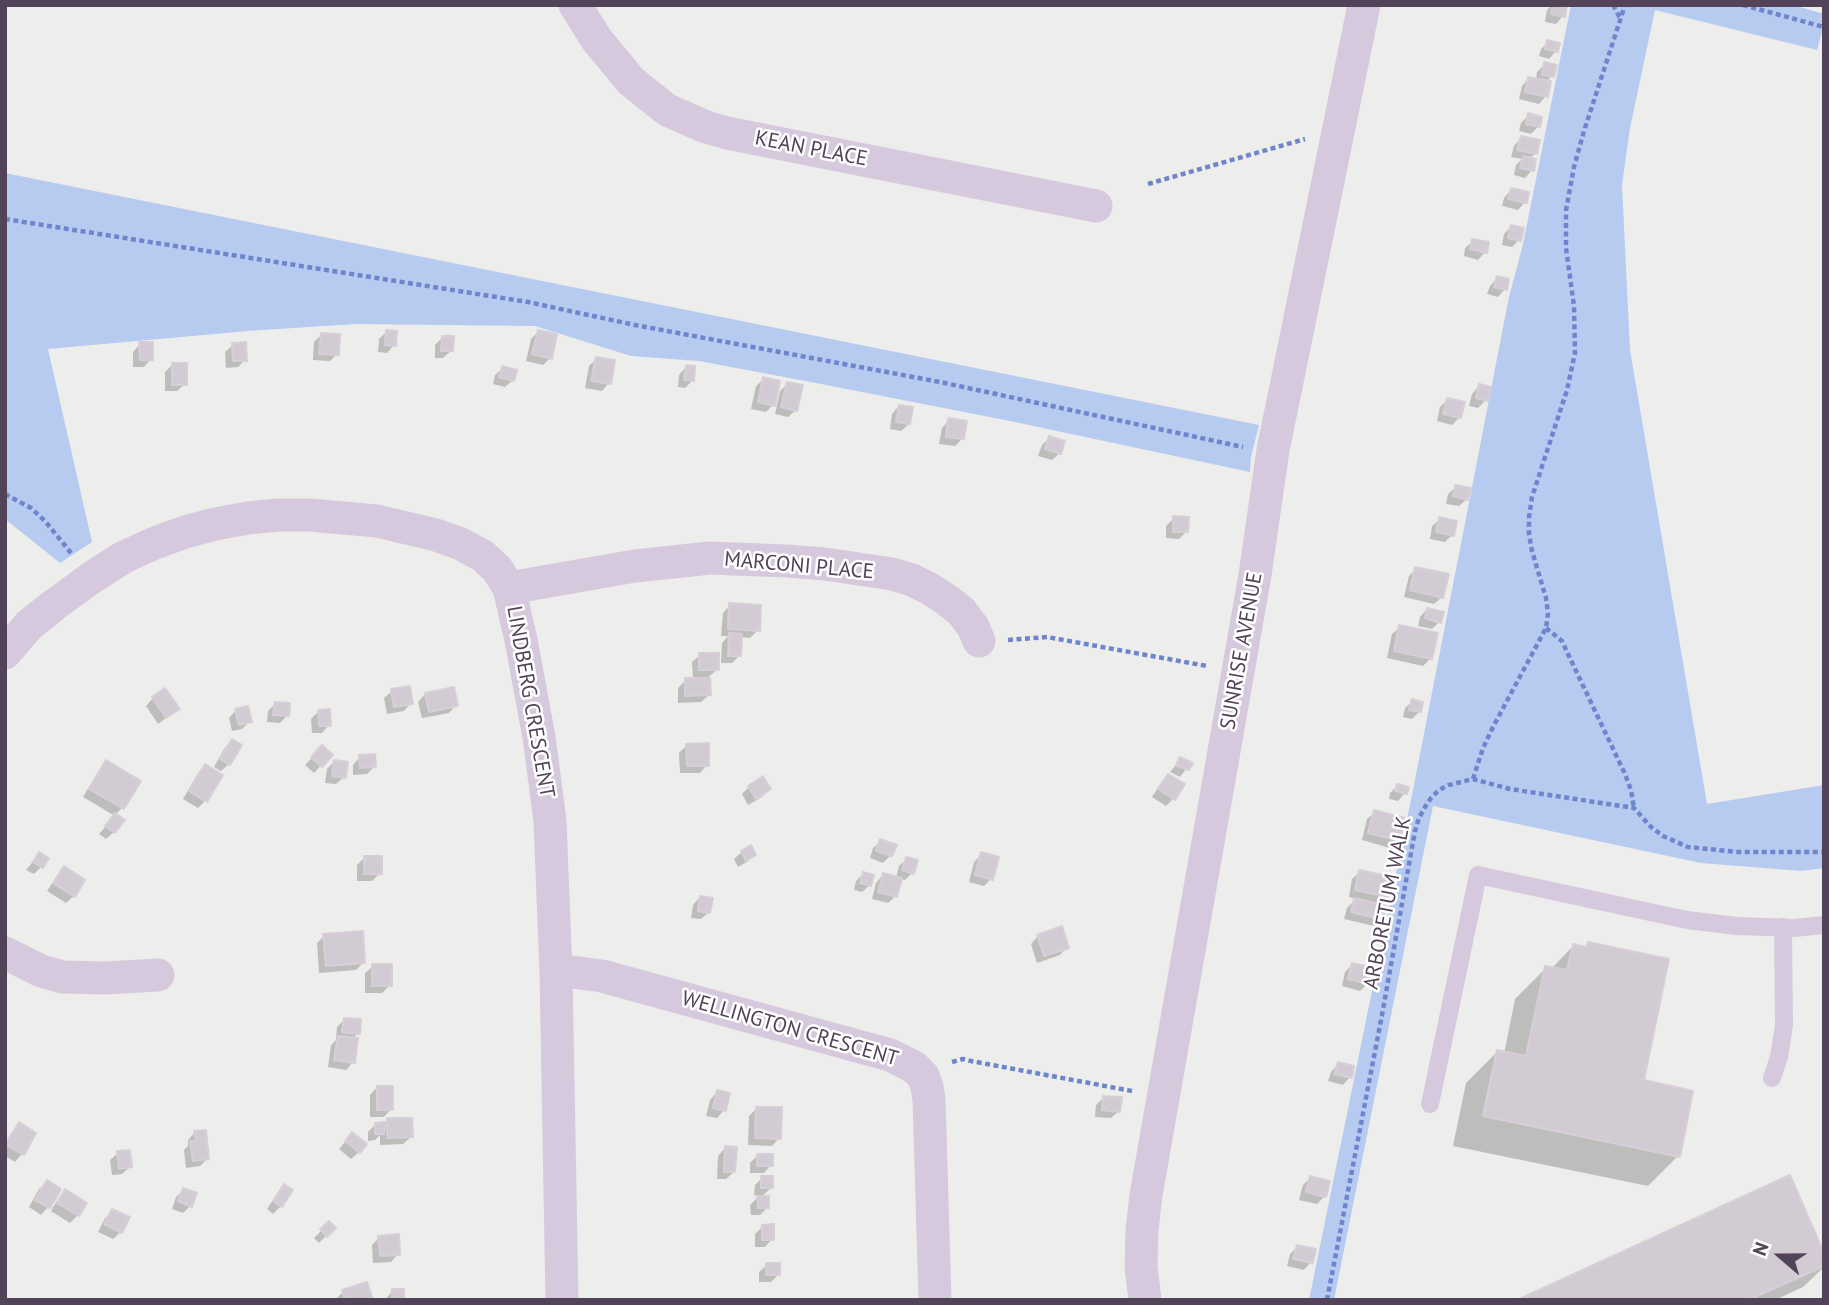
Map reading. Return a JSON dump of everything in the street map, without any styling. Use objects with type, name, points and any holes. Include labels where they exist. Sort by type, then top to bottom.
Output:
[{"type":"street","name":"KEAN PLACE","points":[[575,5],[597,40],[631,80],[667,110],[706,127],[1096,206]]},
{"type":"street","name":"SUNRISE AVENUE","points":[[1145,1300],[1142,1230],[1146,1195],[1257,563],[1273,450],[1364,5]]},
{"type":"street","name":"LINDBERG CRESCENT","points":[[5,653],[29,625],[124,557],[155,542],[185,532],[248,518],[278,515],[377,521],[461,544],[483,556],[498,569],[509,588],[546,779],[552,853],[556,973],[562,1300]]},
{"type":"street","name":"MARCONI PLACE","points":[[509,588],[635,566],[710,558],[825,564],[892,574],[930,589],[962,612],[974,627],[979,642]]},
{"type":"street","points":[[5,953],[41,971],[63,977],[158,975]]},
{"type":"street","name":"WELLINGTON CRESCENT","points":[[556,973],[602,976],[890,1055],[914,1066],[928,1087],[935,1300]]},
{"type":"lane","points":[[1430,1104],[1478,876],[1687,920],[1737,926],[1794,928],[1824,925]]},
{"type":"lane","points":[[1772,1078],[1779,1057],[1784,1025],[1783,927]]},
{"type":"path","points":[[1613,5],[1620,19]]},
{"type":"path","points":[[1625,5],[1584,131],[1566,210],[1565,239],[1574,306],[1575,353],[1567,390],[1532,497],[1529,517],[1532,551],[1546,598],[1546,628],[1493,727],[1473,779],[1510,789],[1634,808]]},
{"type":"path","points":[[1744,5],[1824,27]]},
{"type":"path","points":[[1148,184],[1296,142],[1317,138],[1338,139]]},
{"type":"path","points":[[5,219],[528,302],[635,325],[1037,401],[1228,444],[1273,450]]},
{"type":"path","points":[[5,494],[32,508],[74,557]]},
{"type":"path","points":[[1546,628],[1562,641],[1625,774],[1634,808],[1651,827],[1688,847],[1737,852],[1824,852]]},
{"type":"path","points":[[979,642],[1047,637],[1238,672]]},
{"type":"path","name":"ARBORETUM WALK","points":[[1327,1300],[1419,818],[1439,790],[1473,779]]},
{"type":"path","points":[[923,1076],[963,1059],[1164,1098]]},
{"type":"shaded area","points":[[1571,5],[1793,5],[1824,14],[1817,50],[1655,10],[1630,128],[1622,185],[1630,350],[1707,804],[1824,785],[1824,868],[1801,871],[1701,863],[1433,806],[1334,1300],[1309,1300],[1414,785],[1509,297],[1523,244]]},
{"type":"shaded area","points":[[5,173],[1259,425],[1250,472],[1010,421],[699,361],[631,356],[535,326],[355,324],[248,331],[48,349],[92,542],[60,563],[5,519]]},
{"type":"building","points":[[1553,5],[1567,5],[1565,17],[1551,14]]},
{"type":"building","points":[[1547,40],[1560,43],[1558,52],[1545,49]]},
{"type":"building","points":[[1544,62],[1557,65],[1554,77],[1542,75]]},
{"type":"building","points":[[1528,77],[1551,81],[1548,97],[1525,92]]},
{"type":"building","points":[[1528,113],[1542,117],[1540,127],[1526,124]]},
{"type":"building","points":[[1521,136],[1540,140],[1537,154],[1517,150]]},
{"type":"building","points":[[1523,156],[1536,159],[1534,171],[1520,168]]},
{"type":"building","points":[[1511,188],[1529,192],[1527,203],[1508,199]]},
{"type":"building","points":[[1511,225],[1524,228],[1521,241],[1508,238]]},
{"type":"building","points":[[1472,239],[1489,242],[1487,253],[1470,249]]},
{"type":"building","points":[[1497,276],[1509,279],[1507,290],[1494,287]]},
{"type":"building","points":[[386,330],[397,331],[396,346],[385,345]]},
{"type":"building","points":[[538,330],[557,334],[552,359],[532,354]]},
{"type":"building","points":[[321,333],[340,334],[339,355],[319,354]]},
{"type":"building","points":[[442,336],[454,336],[453,351],[441,351]]},
{"type":"building","points":[[139,342],[153,342],[153,360],[140,360]]},
{"type":"building","points":[[246,342],[247,361],[233,361],[232,343]]},
{"type":"building","points":[[596,357],[615,360],[611,384],[591,381]]},
{"type":"building","points":[[172,363],[187,363],[187,385],[172,385]]},
{"type":"building","points":[[686,365],[695,366],[694,381],[684,380]]},
{"type":"building","points":[[502,366],[517,370],[514,381],[499,377]]},
{"type":"building","points":[[763,377],[780,381],[775,406],[758,402]]},
{"type":"building","points":[[787,382],[803,385],[797,411],[781,407]]},
{"type":"building","points":[[1479,384],[1491,387],[1488,401],[1476,398]]},
{"type":"building","points":[[1447,398],[1465,402],[1461,418],[1443,414]]},
{"type":"building","points":[[899,405],[913,407],[910,424],[896,422]]},
{"type":"building","points":[[948,418],[967,421],[964,439],[946,437]]},
{"type":"building","points":[[1049,436],[1065,441],[1061,454],[1045,449]]},
{"type":"building","points":[[1455,485],[1471,488],[1468,500],[1453,496]]},
{"type":"building","points":[[1173,516],[1189,517],[1188,532],[1173,532]]},
{"type":"building","points":[[1439,517],[1457,521],[1454,536],[1436,532]]},
{"type":"building","points":[[1415,567],[1449,574],[1443,598],[1410,590]]},
{"type":"building","points":[[729,603],[761,605],[760,631],[728,629]]},
{"type":"building","points":[[1427,608],[1444,612],[1441,623],[1425,618]]},
{"type":"building","points":[[1399,625],[1438,633],[1432,659],[1394,651]]},
{"type":"building","points":[[729,633],[742,634],[741,656],[728,656]]},
{"type":"building","points":[[699,653],[719,653],[719,670],[699,670]]},
{"type":"building","points":[[685,678],[710,678],[711,695],[685,696]]},
{"type":"building","points":[[410,686],[413,704],[394,707],[391,689]]},
{"type":"building","points":[[454,687],[458,706],[429,712],[425,693]]},
{"type":"building","points":[[165,688],[180,709],[166,718],[152,697]]},
{"type":"building","points":[[1412,699],[1423,702],[1421,712],[1409,710]]},
{"type":"building","points":[[275,702],[290,703],[289,716],[273,715]]},
{"type":"building","points":[[248,706],[252,722],[239,725],[235,709]]},
{"type":"building","points":[[330,709],[331,726],[319,726],[318,710]]},
{"type":"building","points":[[232,739],[242,745],[230,765],[220,759]]},
{"type":"building","points":[[709,743],[709,766],[687,766],[686,744]]},
{"type":"building","points":[[322,745],[333,755],[322,767],[311,757]]},
{"type":"building","points":[[375,754],[376,767],[360,768],[359,755]]},
{"type":"building","points":[[1180,757],[1193,763],[1189,770],[1176,765]]},
{"type":"building","points":[[106,760],[141,781],[124,809],[89,789]]},
{"type":"building","points":[[334,760],[348,762],[346,778],[332,776]]},
{"type":"building","points":[[205,764],[223,775],[207,802],[189,791]]},
{"type":"building","points":[[1168,774],[1185,784],[1175,800],[1158,789]]},
{"type":"building","points":[[763,776],[771,789],[756,799],[748,786]]},
{"type":"building","points":[[1397,784],[1409,787],[1407,794],[1395,791]]},
{"type":"building","points":[[1374,810],[1405,818],[1400,841],[1368,833]]},
{"type":"building","points":[[115,813],[125,820],[115,833],[105,826]]},
{"type":"building","points":[[880,839],[897,845],[892,856],[876,851]]},
{"type":"building","points":[[751,845],[756,855],[746,861],[741,851]]},
{"type":"building","points":[[39,852],[49,858],[43,868],[33,862]]},
{"type":"building","points":[[981,852],[999,857],[993,880],[975,875]]},
{"type":"building","points":[[364,856],[382,856],[382,874],[364,874]]},
{"type":"building","points":[[906,857],[918,860],[914,874],[902,870]]},
{"type":"building","points":[[64,866],[85,880],[75,897],[53,883]]},
{"type":"building","points":[[1359,870],[1392,877],[1388,897],[1355,890]]},
{"type":"building","points":[[863,872],[874,875],[871,886],[860,883]]},
{"type":"building","points":[[883,873],[902,878],[897,897],[878,892]]},
{"type":"building","points":[[700,896],[713,898],[710,913],[698,911]]},
{"type":"building","points":[[1354,898],[1387,906],[1383,920],[1351,912]]},
{"type":"building","points":[[1062,926],[1069,948],[1044,956],[1037,935]]},
{"type":"building","points":[[363,931],[365,963],[326,966],[323,934]]},
{"type":"building","points":[[1588,942],[1669,959],[1644,1080],[1693,1091],[1680,1157],[1483,1116],[1497,1050],[1526,1056],[1545,966],[1567,970],[1573,944],[1587,947]]},
{"type":"building","points":[[1352,963],[1374,968],[1369,984],[1348,979]]},
{"type":"building","points":[[372,964],[392,964],[392,986],[372,986]]},
{"type":"building","points":[[344,1018],[361,1019],[360,1034],[342,1032]]},
{"type":"building","points":[[338,1036],[358,1038],[355,1063],[334,1060]]},
{"type":"building","points":[[1338,1062],[1354,1066],[1352,1078],[1334,1074]]},
{"type":"building","points":[[377,1086],[393,1086],[393,1110],[377,1110]]},
{"type":"building","points":[[717,1090],[730,1093],[726,1111],[713,1108]]},
{"type":"building","points":[[1103,1096],[1122,1097],[1120,1112],[1102,1110]]},
{"type":"building","points":[[756,1107],[782,1107],[781,1139],[755,1138]]},
{"type":"building","points":[[387,1118],[412,1118],[413,1137],[387,1138]]},
{"type":"building","points":[[19,1122],[36,1133],[24,1155],[6,1145]]},
{"type":"building","points":[[385,1122],[384,1134],[375,1134],[375,1123]]},
{"type":"building","points":[[206,1130],[209,1159],[193,1161],[190,1141],[196,1141],[194,1131]]},
{"type":"building","points":[[352,1132],[367,1144],[360,1153],[345,1141]]},
{"type":"building","points":[[725,1146],[737,1147],[735,1172],[724,1172]]},
{"type":"building","points":[[130,1150],[132,1167],[119,1169],[117,1151]]},
{"type":"building","points":[[757,1154],[773,1154],[773,1166],[757,1166]]},
{"type":"building","points":[[1790,1175],[1824,1253],[1824,1266],[1748,1300],[1517,1300]]},
{"type":"building","points":[[761,1176],[773,1176],[773,1188],[761,1188]]},
{"type":"building","points":[[1310,1176],[1330,1181],[1326,1197],[1306,1192]]},
{"type":"building","points":[[47,1180],[61,1189],[50,1208],[35,1200]]},
{"type":"building","points":[[284,1184],[293,1190],[282,1207],[273,1201]]},
{"type":"building","points":[[183,1188],[197,1193],[192,1207],[178,1201]]},
{"type":"building","points":[[65,1189],[87,1203],[79,1216],[57,1203]]},
{"type":"building","points":[[757,1196],[769,1196],[769,1208],[758,1208]]},
{"type":"building","points":[[112,1209],[130,1217],[122,1233],[104,1224]]},
{"type":"building","points":[[329,1221],[336,1228],[327,1237],[320,1229]]},
{"type":"building","points":[[774,1224],[774,1240],[762,1240],[762,1225]]},
{"type":"building","points":[[399,1234],[400,1255],[380,1256],[378,1236]]},
{"type":"building","points":[[1297,1245],[1316,1249],[1313,1263],[1293,1259]]},
{"type":"building","points":[[766,1263],[780,1263],[780,1275],[766,1275]]},
{"type":"building","points":[[367,1282],[373,1300],[345,1300],[342,1290]]},
{"type":"building","points":[[392,1289],[404,1289],[404,1299],[392,1299]]}]
